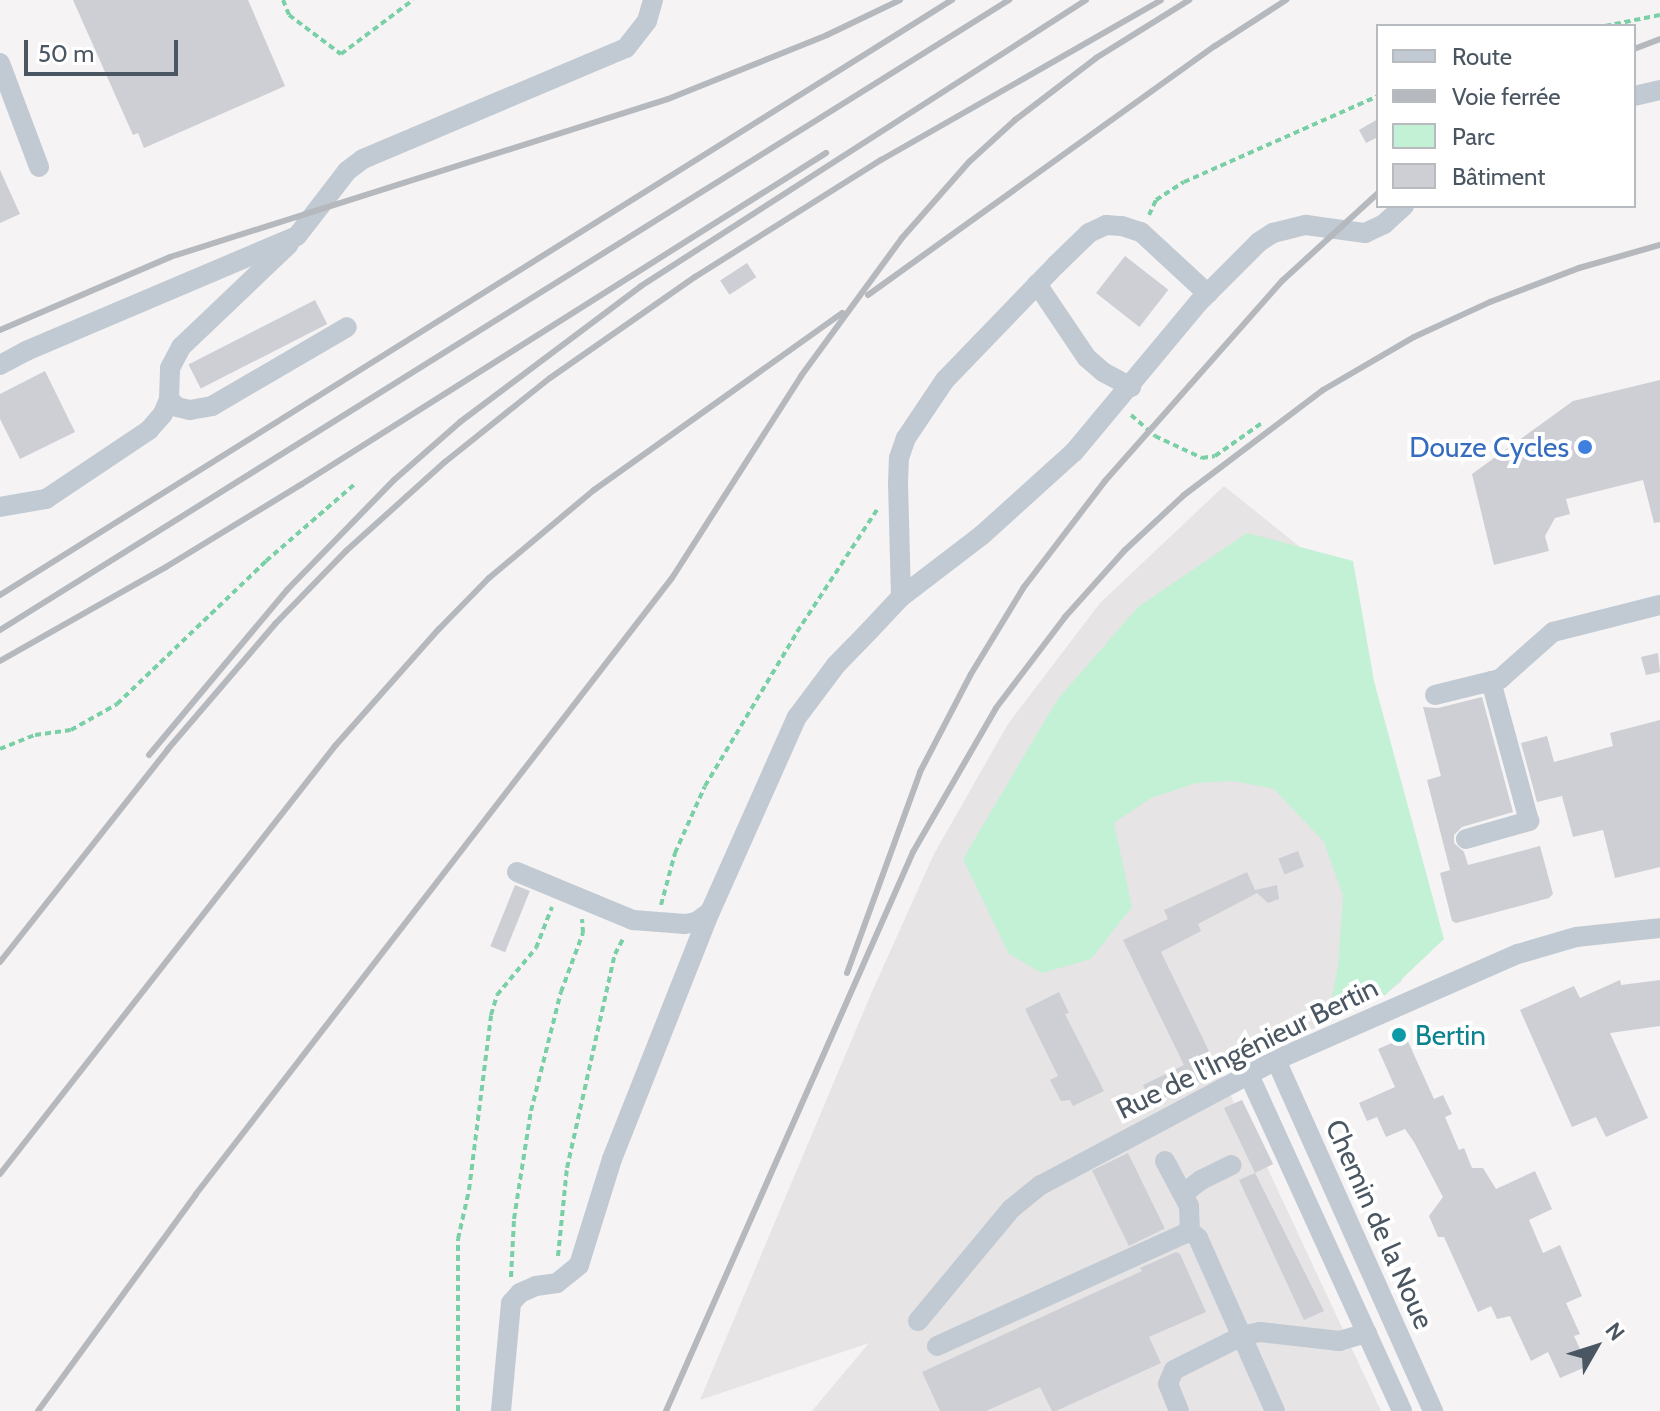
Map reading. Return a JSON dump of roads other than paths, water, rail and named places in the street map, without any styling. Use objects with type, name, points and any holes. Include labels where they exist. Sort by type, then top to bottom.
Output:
[{"type":"street","points":[[0,507],[46,499],[149,430],[163,414],[169,399],[170,368],[181,347],[297,236],[347,171],[363,159],[626,48],[647,21],[653,0]]},
{"type":"street","points":[[0,63],[39,167]]},
{"type":"street","points":[[1636,96],[1660,90]]},
{"type":"street","points":[[501,1411],[511,1303],[520,1293],[536,1286],[557,1283],[579,1265],[612,1159],[710,912],[797,717],[836,665],[901,597],[1034,490],[1074,452],[1208,294],[1259,242],[1273,233],[1306,225],[1365,233],[1384,224],[1402,208]]},
{"type":"street","points":[[901,597],[899,458],[923,410],[945,380],[1037,284],[1089,233],[1106,225],[1141,232],[1208,294]]},
{"type":"street","points":[[0,365],[26,351],[297,236]]},
{"type":"street","points":[[1037,284],[1087,358],[1124,395]]},
{"type":"street","points":[[169,399],[177,407],[190,410],[212,406],[347,327]]},
{"type":"street","points":[[1435,695],[1500,679],[1553,632],[1660,605]]},
{"type":"street","points":[[1466,839],[1529,821],[1491,681]]},
{"type":"street","points":[[517,872],[633,920],[696,922],[710,912]]},
{"type":"street","name":"Rue de l'Ingénieur Bertin","points":[[918,1321],[1011,1209],[1041,1185],[1276,1060],[1518,954],[1576,937],[1660,928]]},
{"type":"street","name":"Chemin de la Noue","points":[[1276,1060],[1433,1411]]},
{"type":"street","name":"Chemin de la Noue","points":[[1249,1075],[1402,1411]]},
{"type":"street","points":[[1165,1161],[1189,1206],[1190,1231],[1198,1238],[1275,1411]]},
{"type":"street","points":[[1183,1194],[1201,1180],[1232,1165]]},
{"type":"street","points":[[937,1346],[1190,1231]]},
{"type":"street","points":[[1179,1411],[1168,1384],[1174,1370],[1242,1336],[1273,1332],[1339,1341],[1367,1333]]},
{"type":"railway","points":[[0,330],[170,257],[668,99],[827,35],[900,0]]},
{"type":"railway","points":[[0,595],[952,0]]},
{"type":"railway","points":[[0,630],[1009,0]]},
{"type":"railway","points":[[149,755],[287,590],[394,480],[460,422],[641,286],[1086,0]]},
{"type":"railway","points":[[0,962],[168,749],[275,624],[346,551],[445,462],[550,378],[695,277],[881,160],[1161,0]]},
{"type":"railway","points":[[38,1411],[196,1194],[672,578],[801,376],[902,238],[969,162],[1015,120],[1096,58],[1189,0]]},
{"type":"railway","points":[[868,295],[1215,46],[1286,0]]},
{"type":"railway","points":[[1636,48],[1660,39]]},
{"type":"railway","points":[[0,661],[166,567],[302,484],[826,153]]},
{"type":"railway","points":[[847,973],[920,772],[971,674],[1024,587],[1105,481],[1282,281],[1376,195]]},
{"type":"railway","points":[[666,1411],[913,852],[996,708],[1065,617],[1124,551],[1184,495],[1323,390],[1414,337],[1490,302],[1579,268],[1660,245]]},
{"type":"railway","points":[[0,1174],[335,746],[439,629],[489,578],[594,490],[842,313]]},
{"type":"place","name":"Douze Cycles","points":[[1585,447]]},
{"type":"place","name":"Bertin","points":[[1399,1035]]}]
